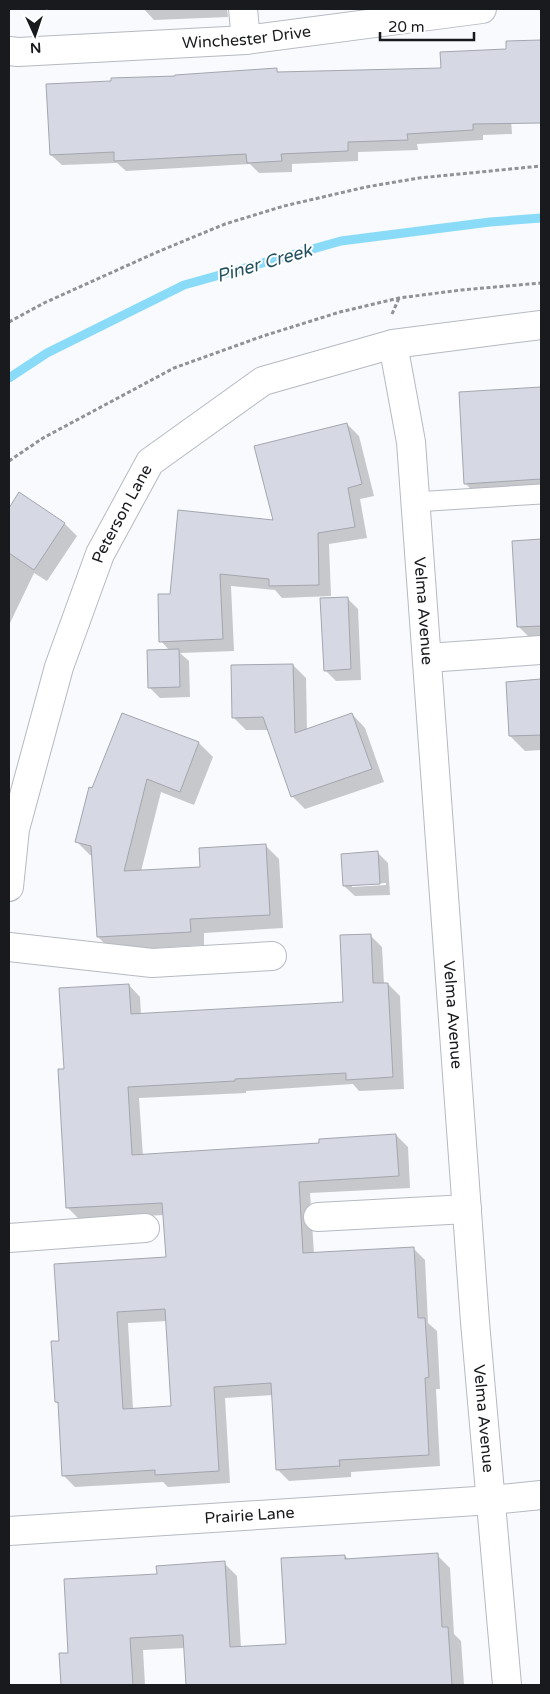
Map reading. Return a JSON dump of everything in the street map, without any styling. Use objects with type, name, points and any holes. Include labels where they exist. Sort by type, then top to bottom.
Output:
[{"type":"street","points":[[243,9],[246,40]]},
{"type":"street","name":"Winchester Drive","points":[[9,51],[246,40],[482,9]]},
{"type":"street","name":"Peterson Lane","points":[[9,887],[15,829],[59,667],[100,554],[150,462],[263,381],[393,344],[541,325]]},
{"type":"street","name":"Velma Avenue","points":[[393,344],[411,442],[466,1209],[507,1685]]},
{"type":"street","points":[[427,658],[541,650]]},
{"type":"street","points":[[9,947],[152,963],[272,956]]},
{"type":"street","points":[[318,1217],[466,1209]]},
{"type":"street","points":[[9,1238],[145,1228]]},
{"type":"street","name":"Prairie Lane","points":[[9,1531],[492,1500],[541,1495]]},
{"type":"lane","points":[[415,502],[541,494]]},
{"type":"path","points":[[9,322],[44,303],[155,253],[225,224],[284,206],[366,186],[541,166]]},
{"type":"building","points":[[541,40],[541,123],[473,124],[473,130],[407,134],[408,140],[348,142],[348,151],[281,154],[282,161],[247,163],[246,154],[114,161],[114,152],[50,155],[46,84],[277,68],[277,72],[441,68],[440,52],[506,49],[506,41]]},
{"type":"building","points":[[541,387],[541,479],[464,484],[459,392]]},
{"type":"building","points":[[347,423],[362,484],[348,488],[355,527],[318,533],[319,585],[269,586],[269,579],[220,574],[223,639],[159,642],[158,594],[170,594],[178,510],[273,520],[254,446]]},
{"type":"building","points":[[19,492],[65,523],[34,570],[9,553],[9,508]]},
{"type":"building","points":[[541,539],[541,626],[517,627],[512,541]]},
{"type":"building","points":[[348,597],[351,669],[324,671],[320,598]]},
{"type":"building","points":[[179,649],[180,687],[148,688],[147,650]]},
{"type":"building","points":[[293,664],[295,733],[352,713],[372,769],[291,797],[263,717],[232,718],[231,665]]},
{"type":"building","points":[[541,679],[541,735],[509,736],[506,682]]},
{"type":"building","points":[[122,713],[199,742],[180,792],[147,779],[124,871],[200,867],[199,848],[266,844],[270,915],[190,919],[191,932],[97,937],[91,846],[75,842],[89,787],[92,788]]},
{"type":"building","points":[[378,851],[380,884],[343,886],[341,854]]},
{"type":"building","points":[[371,934],[373,983],[388,983],[393,1077],[346,1080],[346,1073],[128,1087],[132,1155],[319,1143],[319,1139],[396,1134],[399,1176],[299,1182],[303,1253],[414,1247],[418,1318],[425,1318],[429,1377],[425,1378],[429,1455],[339,1460],[340,1466],[276,1470],[271,1383],[214,1387],[219,1471],[155,1475],[155,1470],[62,1476],[58,1402],[55,1402],[51,1341],[59,1341],[54,1264],[166,1257],[162,1203],[66,1208],[58,1069],[64,1069],[59,988],[129,984],[131,1014],[343,1002],[340,935]],"holes":[[[165,1309],[171,1406],[123,1409],[117,1312]]]},
{"type":"building","points":[[438,1553],[442,1627],[448,1627],[452,1685],[186,1685],[183,1635],[130,1638],[133,1685],[61,1685],[59,1653],[68,1653],[64,1579],[157,1574],[156,1566],[225,1561],[230,1647],[286,1644],[281,1558],[345,1555],[345,1559]]},
{"type":"waterway","name":"Piner Creek","points":[[9,378],[47,353],[184,285],[341,241],[490,222],[541,218]]}]
